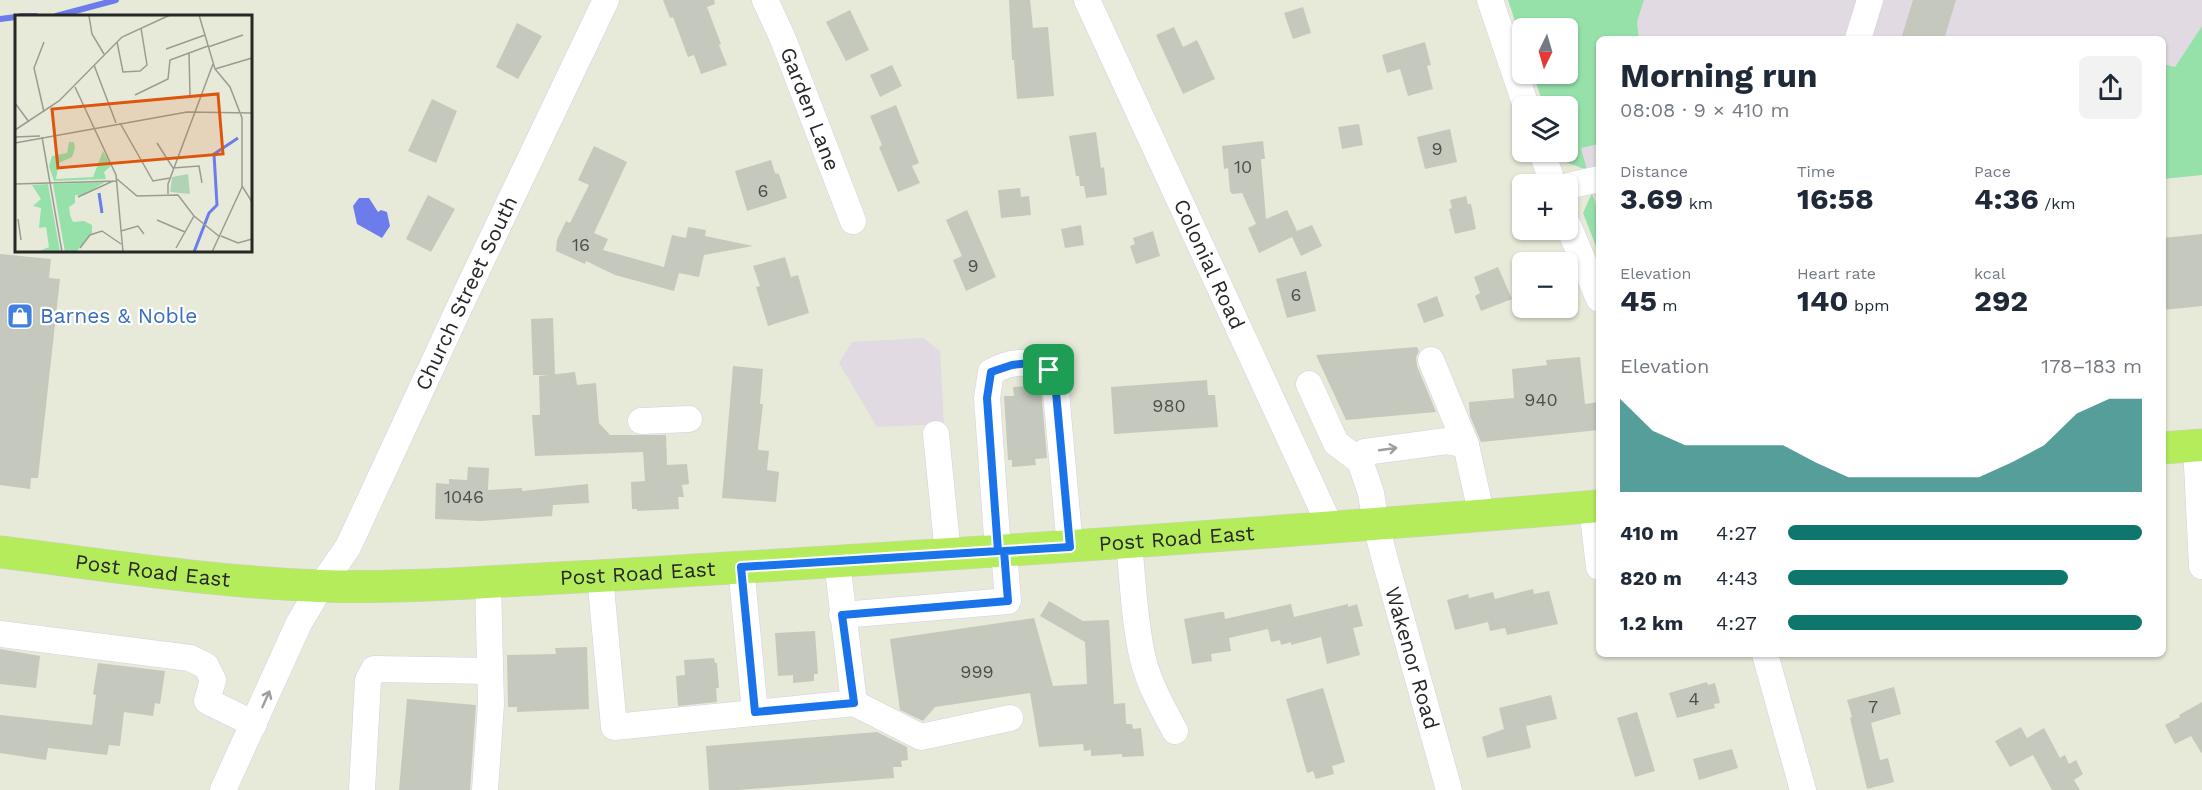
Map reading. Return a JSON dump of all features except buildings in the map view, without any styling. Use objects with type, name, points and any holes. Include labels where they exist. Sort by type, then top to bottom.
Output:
[{"type":"main road","points":[[2166,448],[2199,445]]},
{"type":"main road","name":"Post Road East","points":[[0,552],[209,578],[321,586],[379,586],[600,576],[1070,547],[1595,507]]},
{"type":"street","name":"Church Street South","points":[[223,790],[299,623],[348,547],[461,303],[606,0]]},
{"type":"street","name":"Garden Lane","points":[[765,0],[783,39],[853,221]]},
{"type":"street","name":"Colonial Road","points":[[1087,0],[1331,528]]},
{"type":"street","points":[[1490,0],[1523,96]]},
{"type":"street","points":[[1859,36],[1870,0]]},
{"type":"street","points":[[1578,184],[1596,180]]},
{"type":"street","points":[[1574,240],[1596,292]]},
{"type":"street","points":[[1431,360],[1466,445],[1482,517]]},
{"type":"street","points":[[842,615],[1008,601],[1001,551],[987,398],[991,372],[997,368],[1029,363],[1041,365],[1049,370],[1055,381],[1070,547]]},
{"type":"street","points":[[1309,384],[1336,444],[1360,461],[1365,452],[1447,441],[1466,445]]},
{"type":"street","points":[[641,421],[689,418]]},
{"type":"street","points":[[936,434],[948,554]]},
{"type":"street","points":[[2199,445],[2202,566]]},
{"type":"street","name":"Wakenor Road","points":[[1360,461],[1371,493],[1376,525],[1449,790]]},
{"type":"street","points":[[1595,507],[1596,522]]},
{"type":"street","points":[[1129,543],[1143,660],[1160,703],[1176,731]]},
{"type":"street","points":[[837,561],[854,703]]},
{"type":"street","points":[[741,567],[755,712]]},
{"type":"street","points":[[600,576],[614,727],[854,703],[921,737],[1010,718]]},
{"type":"street","points":[[485,790],[491,704],[488,582]]},
{"type":"street","points":[[0,634],[190,658],[206,666],[213,680],[207,701],[254,724]]},
{"type":"street","points":[[1766,657],[1803,790]]},
{"type":"street","points":[[362,790],[368,680],[374,669],[490,671]]},
{"type":"shaded area","points":[[1644,0],[2202,0],[2202,26],[2175,67],[2166,65],[2166,36],[1639,36],[1637,22]]},
{"type":"shaded area","points":[[1596,145],[1596,204],[1581,148]]},
{"type":"shaded area","points":[[923,338],[940,351],[944,424],[877,427],[839,363],[852,342]]},
{"type":"green space","points":[[1508,0],[1644,0],[1637,22],[1639,36],[1596,36],[1596,145],[1581,148],[1587,170],[1566,162],[1578,162],[1578,96],[1541,96],[1536,84],[1578,84],[1578,18],[1514,18]]},
{"type":"green space","points":[[2202,26],[2202,175],[2166,179],[2166,65],[2175,67]]},
{"type":"green space","points":[[1592,193],[1596,206],[1596,246],[1583,213]]},
{"type":"water","points":[[359,198],[369,198],[378,212],[381,210],[387,212],[390,226],[382,238],[357,224],[353,206]]},
{"type":"waterway","points":[[60,15],[116,0]]},
{"type":"waterway","points":[[0,19],[15,17]]},
{"type":"place","name":"Barnes & Noble","points":[[20,316]]},
{"type":"route","points":[[1029,363],[1041,365],[1049,370],[1055,381],[1057,394],[1070,547],[1004,551],[1008,601],[842,615],[854,703],[755,712],[741,567],[998,551],[987,385],[991,372],[997,368],[1029,363]]}]
